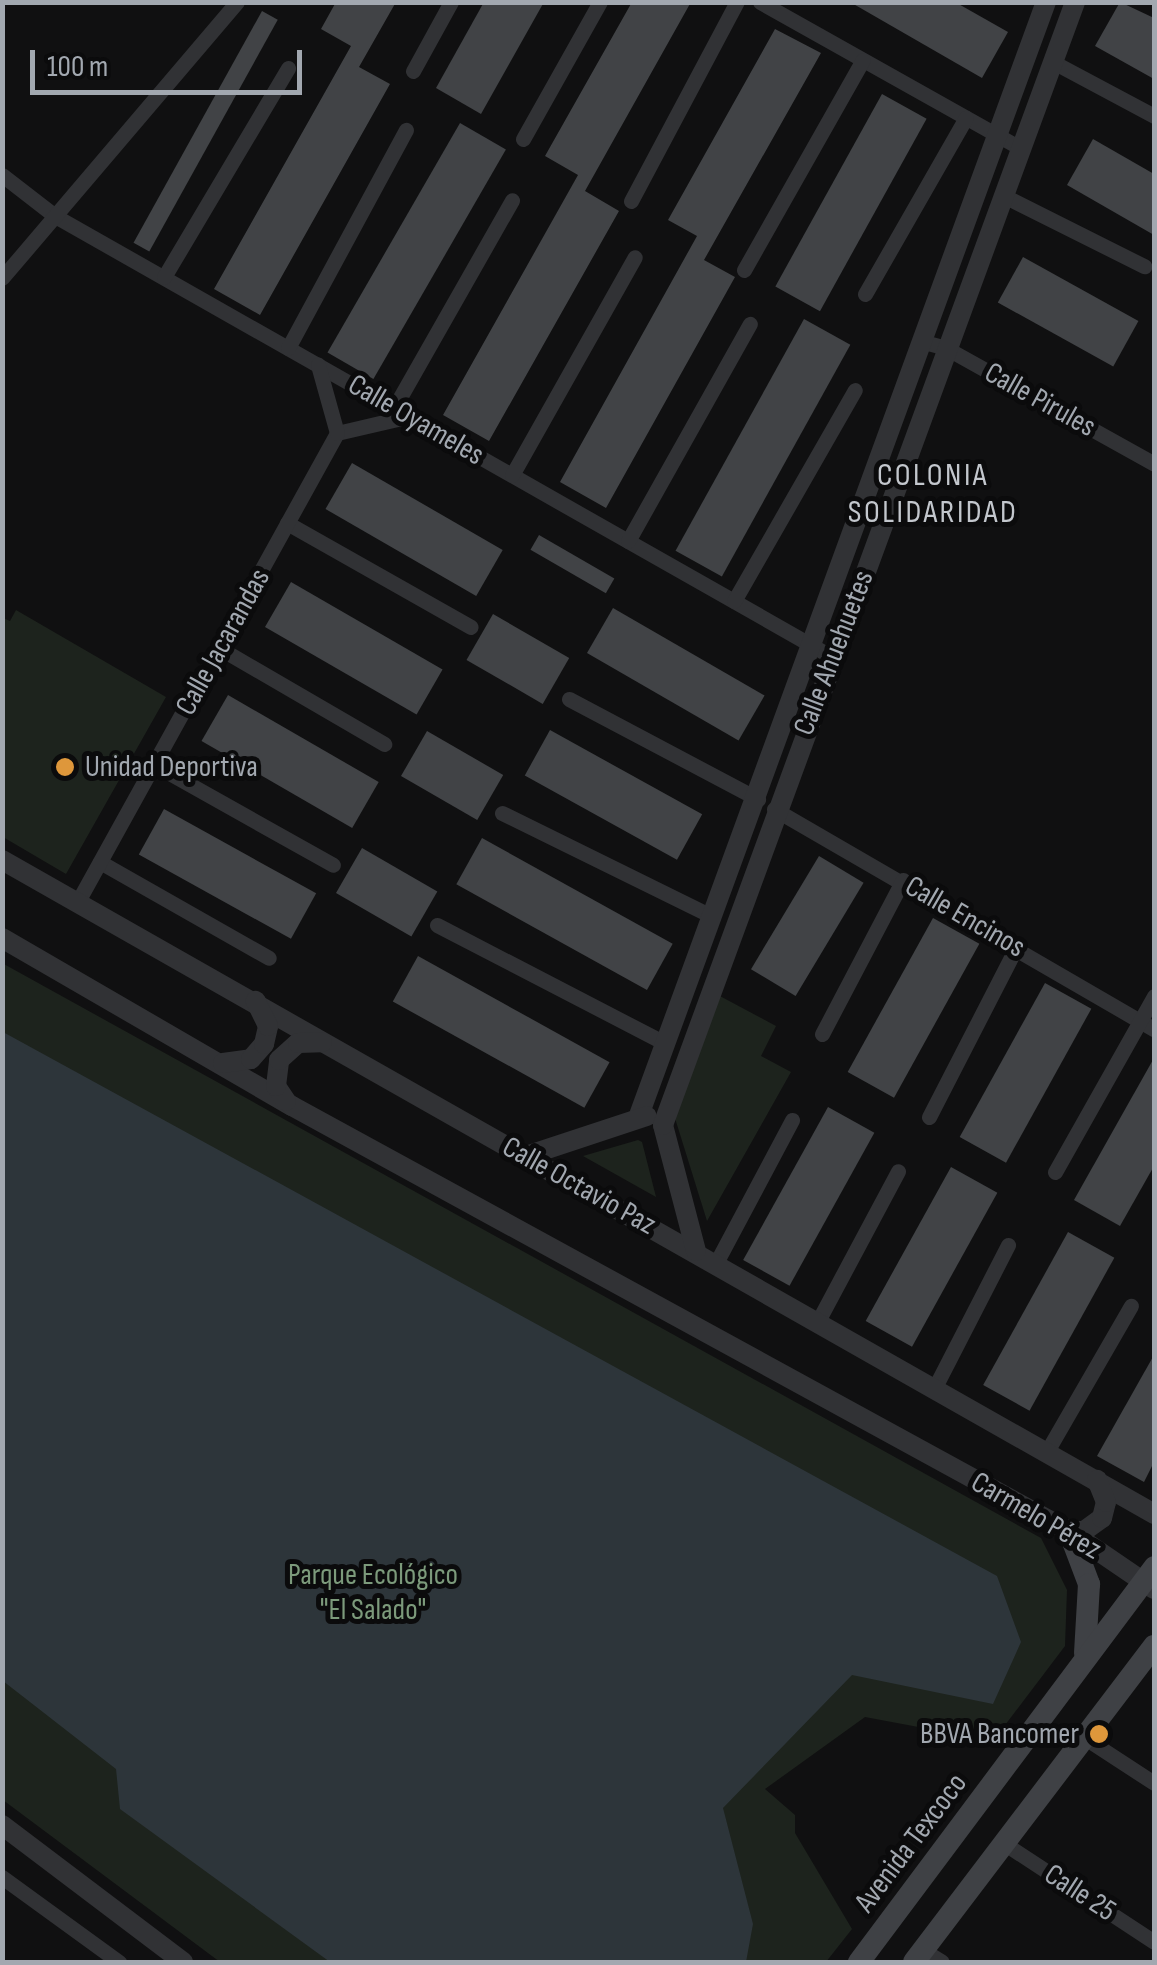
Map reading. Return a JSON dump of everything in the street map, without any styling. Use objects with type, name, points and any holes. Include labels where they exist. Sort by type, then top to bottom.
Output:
[{"type":"main road","points":[[1069,1532],[1091,1602],[1081,1667]]},
{"type":"main road","name":"Avenida Texcoco","points":[[859,1962],[1151,1579]]},
{"type":"main road","points":[[927,1958],[1005,1844],[1154,1646]]},
{"type":"street","points":[[2,278],[237,2]]},
{"type":"street","points":[[413,71],[452,2]]},
{"type":"street","points":[[523,138],[600,2]]},
{"type":"street","points":[[631,200],[737,2]]},
{"type":"street","points":[[760,2],[1022,149]]},
{"type":"street","name":"Calle Ahuehuetes","points":[[663,1125],[766,804],[946,348],[1076,2]]},
{"type":"street","name":"Calle Ahuehuetes","points":[[824,653],[924,342],[1041,5]]},
{"type":"street","points":[[744,270],[863,60]]},
{"type":"street","points":[[1053,62],[1154,116]]},
{"type":"street","points":[[164,277],[288,68]]},
{"type":"street","points":[[865,294],[966,118]]},
{"type":"street","points":[[288,348],[406,130]]},
{"type":"street","name":"Calle Oyameles","points":[[2,175],[54,216],[824,653]]},
{"type":"street","points":[[1004,196],[1144,266]]},
{"type":"street","points":[[394,408],[512,200]]},
{"type":"street","points":[[512,475],[634,257]]},
{"type":"street","points":[[628,541],[750,324]]},
{"type":"street","name":"Calle Pirules","points":[[924,342],[946,348],[1154,464]]},
{"type":"street","points":[[318,365],[338,433],[370,420],[410,416]]},
{"type":"street","points":[[734,601],[855,390]]},
{"type":"street","name":"Calle Jacarandas","points":[[78,903],[338,433]]},
{"type":"street","points":[[287,523],[471,627]]},
{"type":"street","points":[[221,649],[384,744]]},
{"type":"street","name":"Calle Encinos","points":[[569,698],[903,880],[1147,1025]]},
{"type":"street","points":[[155,765],[333,865]]},
{"type":"street","name":"Calle Ahuehuetes","points":[[638,1118],[711,916],[766,804]]},
{"type":"street","points":[[502,812],[711,916]]},
{"type":"street","name":"Calle Octavio Paz","points":[[2,860],[1154,1514]]},
{"type":"street","points":[[100,862],[269,958]]},
{"type":"street","points":[[822,1034],[903,880]]},
{"type":"street","points":[[437,926],[665,1043]]},
{"type":"street","points":[[2,938],[292,1106]]},
{"type":"street","points":[[929,1117],[1018,946]]},
{"type":"street","points":[[1055,1172],[1147,1025],[1154,996]]},
{"type":"street","points":[[221,1063],[251,1059],[264,1044],[268,1026],[256,1001]]},
{"type":"street","points":[[292,1106],[276,1086],[279,1060],[298,1042],[324,1043]]},
{"type":"street","name":"Carmelo Pérez","points":[[292,1106],[1151,1579]]},
{"type":"street","points":[[526,1156],[638,1118],[655,1117],[663,1125],[696,1252]]},
{"type":"street","points":[[716,1263],[792,1120]]},
{"type":"street","points":[[817,1323],[898,1171]]},
{"type":"street","points":[[934,1389],[1008,1245]]},
{"type":"street","points":[[1046,1453],[1131,1306]]},
{"type":"street","points":[[1069,1532],[1091,1528],[1102,1518],[1106,1502],[1096,1480]]},
{"type":"street","points":[[1084,1738],[1154,1783]]},
{"type":"street","points":[[2,1825],[182,1962]]},
{"type":"street","name":"Calle 25","points":[[1005,1844],[1154,1942]]},
{"type":"street","points":[[4,1882],[118,1962]]},
{"type":"green space","name":"Unidad Deportiva","points":[[16,610],[166,697],[66,874],[3,837],[3,618],[10,621]]},
{"type":"green space","name":"Parque Ecológico \"El Salado\"","points":[[2,963],[1041,1538],[1067,1590],[1065,1646],[993,1741],[865,1717],[765,1789],[795,1815],[795,1833],[852,1929],[826,1962],[220,1962],[3,1800]]},
{"type":"green space","points":[[718,995],[776,1026],[761,1056],[791,1072],[707,1221],[674,1115]]},
{"type":"green space","points":[[638,1140],[642,1142],[656,1197],[583,1156]]},
{"type":"shaded area","name":"Parque Ecológico \"El Salado\"","points":[[3,1032],[997,1576],[1021,1642],[993,1704],[852,1675],[723,1808],[753,1924],[746,1962],[330,1962],[120,1809],[116,1769],[3,1681]]},
{"type":"building","points":[[336,2],[396,2],[359,67],[390,84],[260,315],[214,289],[351,46],[321,29]]},
{"type":"building","points":[[484,2],[544,2],[481,114],[436,88]]},
{"type":"building","points":[[632,2],[691,2],[585,191],[619,211],[489,441],[443,415],[578,175],[545,156]]},
{"type":"building","points":[[850,2],[955,2],[1008,32],[982,78]]},
{"type":"building","points":[[1120,2],[1154,18],[1154,79],[1095,46]]},
{"type":"building","points":[[262,11],[278,20],[149,252],[134,243]]},
{"type":"building","points":[[775,29],[821,53],[704,260],[735,277],[606,508],[560,482],[697,236],[668,220]]},
{"type":"building","points":[[882,94],[927,119],[820,311],[775,286]]},
{"type":"building","points":[[460,123],[506,149],[373,379],[328,352]]},
{"type":"building","points":[[1093,139],[1154,174],[1154,235],[1067,185]]},
{"type":"building","points":[[1023,257],[1138,321],[1113,366],[998,302]]},
{"type":"building","points":[[804,319],[850,345],[722,576],[676,551]]},
{"type":"building","points":[[352,463],[503,550],[476,596],[326,509]]},
{"type":"building","points":[[539,535],[614,578],[606,593],[530,550]]},
{"type":"building","points":[[291,582],[443,670],[417,715],[265,627]]},
{"type":"building","points":[[613,608],[765,696],[739,741],[587,653]]},
{"type":"building","points":[[493,614],[569,658],[543,704],[466,660]]},
{"type":"building","points":[[228,695],[379,782],[352,828],[202,741]]},
{"type":"building","points":[[550,730],[702,814],[677,860],[525,775]]},
{"type":"building","points":[[427,731],[503,775],[477,820],[401,776]]},
{"type":"building","points":[[164,809],[316,893],[291,939],[139,854]]},
{"type":"building","points":[[482,838],[673,944],[647,990],[456,884]]},
{"type":"building","points":[[362,848],[437,892],[411,937],[336,893]]},
{"type":"building","points":[[819,856],[864,883],[796,996],[751,969]]},
{"type":"building","points":[[933,918],[979,944],[894,1098],[848,1072]]},
{"type":"building","points":[[418,956],[610,1062],[584,1108],[393,1001]]},
{"type":"building","points":[[1045,983],[1091,1009],[1006,1163],[960,1137]]},
{"type":"building","points":[[1154,1058],[1154,1166],[1120,1226],[1074,1200]]},
{"type":"building","points":[[828,1107],[874,1133],[790,1286],[743,1260]]},
{"type":"building","points":[[951,1167],[997,1193],[912,1347],[866,1321]]},
{"type":"building","points":[[1068,1232],[1114,1258],[1030,1411],[983,1385]]},
{"type":"building","points":[[1154,1355],[1154,1462],[1144,1482],[1097,1456]]},
{"type":"place","name":"Unidad Deportiva","points":[[65,767]]},
{"type":"place","name":"BBVA Bancomer","points":[[1099,1734]]},
{"type":"district","name":"COLONIA SOLIDARIDAD","points":[[933,496]]}]
